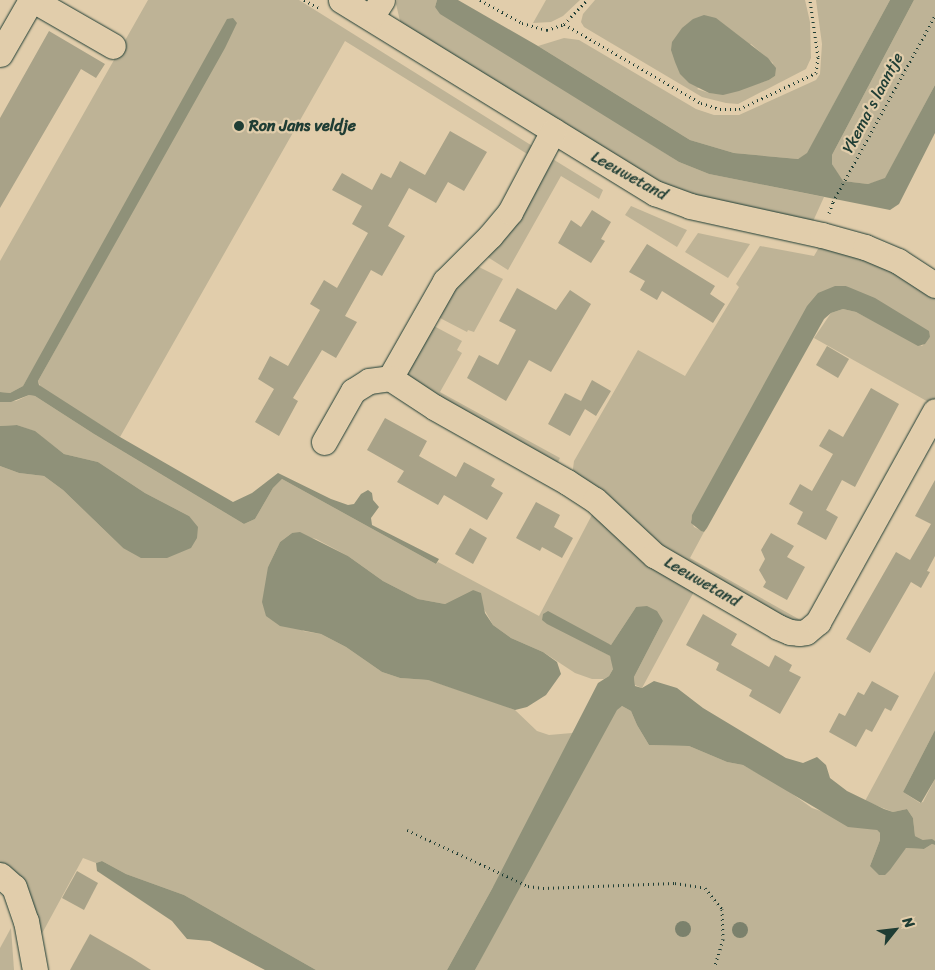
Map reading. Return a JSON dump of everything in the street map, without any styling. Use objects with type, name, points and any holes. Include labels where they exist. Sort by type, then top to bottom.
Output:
[{"type":"street","points":[[0,54],[32,0],[113,46]]},
{"type":"street","name":"Leeuwetand","points":[[342,0],[376,9],[553,131],[655,193],[690,206],[822,235],[865,247],[898,261],[935,285]]},
{"type":"street","points":[[324,442],[353,391],[369,381],[390,378],[445,281],[490,236],[510,212],[553,131]]},
{"type":"street","name":"Leeuwetand","points":[[390,378],[434,407],[567,482],[595,500],[654,555],[778,627],[790,632],[799,633],[806,632],[818,622],[935,411]]},
{"type":"street","points":[[0,875],[14,886],[26,920],[35,970]]},
{"type":"path","points":[[480,0],[522,23],[547,30],[564,24],[586,0]]},
{"type":"path","points":[[564,24],[701,104],[720,110],[739,109],[816,72],[818,57],[810,0]]},
{"type":"path","name":"Ykema's laantje","points":[[833,202],[935,16]]},
{"type":"path","points":[[407,830],[528,886],[542,888],[676,883],[705,888],[722,909],[723,939],[715,966]]},
{"type":"shaded area","points":[[148,0],[299,0],[534,147],[532,157],[345,41],[120,437],[41,388],[38,381],[237,23],[23,386],[10,393],[0,392],[0,261]]},
{"type":"shaded area","points":[[397,0],[437,0],[435,7],[679,162],[709,174],[824,197],[810,228],[647,182],[401,25],[396,4]]},
{"type":"shaded area","points":[[437,0],[458,0],[538,46],[690,140],[734,153],[798,159],[807,153],[890,0],[914,0],[832,155],[832,164],[843,181],[868,184],[885,178],[935,85],[935,133],[899,204],[890,210],[709,174],[679,162],[440,14],[435,7]]},
{"type":"shaded area","points":[[546,0],[580,0],[563,16],[551,22],[533,23]]},
{"type":"shaded area","points":[[595,0],[805,0],[810,22],[811,58],[806,69],[738,104],[726,103],[702,97],[584,27],[581,22],[583,14]],"holes":[[[751,44],[773,63],[775,76],[769,80],[723,94],[709,93],[697,89]]]},
{"type":"shaded area","points":[[816,0],[890,0],[807,154],[798,159],[734,153],[690,140],[538,46],[564,38],[579,40],[696,109],[714,115],[739,115],[816,80],[820,74],[822,44]]},
{"type":"shaded area","points":[[914,0],[935,0],[935,85],[885,179],[868,184],[842,181],[832,164],[832,155]]},
{"type":"shaded area","points":[[704,15],[716,18],[768,58],[776,68],[775,76],[739,91],[723,95],[709,93],[689,83],[680,74],[675,62],[671,50],[672,42],[682,28],[693,19]]},
{"type":"shaded area","points":[[233,18],[237,23],[225,48],[38,381],[39,385],[120,437],[233,502],[252,493],[278,473],[331,499],[348,505],[354,504],[361,494],[368,490],[372,493],[373,500],[379,507],[371,518],[372,525],[439,559],[436,564],[282,479],[273,488],[255,519],[244,524],[94,434],[35,396],[29,395],[11,402],[0,402],[0,392],[10,393],[23,386],[227,19]]},
{"type":"shaded area","points":[[551,158],[603,190],[599,199],[561,176],[508,270],[486,256]]},
{"type":"shaded area","points":[[631,206],[687,230],[677,247],[625,215]]},
{"type":"shaded area","points":[[698,233],[750,244],[728,278],[685,252]]},
{"type":"shaded area","points":[[821,244],[885,265],[935,295],[935,398],[932,404],[814,338],[831,313],[843,309],[856,312],[922,346],[930,337],[846,286],[692,516],[691,520],[694,527],[704,532],[690,558],[804,622],[797,623],[686,565],[572,476],[574,461],[638,350],[685,376],[739,287],[736,284],[760,246],[814,256]]},
{"type":"shaded area","points":[[473,264],[503,279],[474,332],[468,330],[467,332],[438,317],[439,302]]},
{"type":"shaded area","points":[[835,286],[846,286],[875,298],[929,331],[930,337],[925,344],[918,346],[856,312],[843,309],[831,313],[824,319],[707,528],[704,532],[701,531],[691,523],[692,515],[807,306],[818,293]]},
{"type":"shaded area","points":[[432,325],[462,341],[457,350],[462,353],[440,392],[560,458],[558,462],[551,465],[431,397],[407,375],[406,370]]},
{"type":"shaded area","points":[[29,395],[35,396],[94,434],[244,524],[255,519],[273,488],[282,479],[436,564],[438,562],[539,616],[595,509],[696,588],[642,688],[635,685],[634,677],[663,621],[636,607],[611,645],[542,620],[610,656],[614,667],[609,676],[604,679],[592,679],[575,673],[543,652],[511,638],[493,625],[473,590],[445,604],[418,599],[383,581],[348,556],[316,539],[292,533],[280,542],[268,567],[303,631],[321,634],[346,647],[382,672],[400,678],[428,680],[493,701],[515,710],[537,731],[549,735],[572,733],[622,706],[631,711],[649,745],[689,746],[727,762],[743,765],[784,788],[812,808],[877,830],[880,833],[880,840],[870,866],[906,848],[924,849],[932,844],[935,845],[935,970],[475,970],[489,943],[493,887],[447,970],[316,970],[184,895],[126,874],[102,861],[96,863],[83,858],[33,950],[0,875],[0,466],[19,473],[44,476],[63,490],[123,548],[189,516],[145,493],[98,462],[64,454],[34,431],[17,425],[0,426],[0,402],[16,401]]},
{"type":"shaded area","points":[[17,425],[35,431],[64,454],[98,462],[145,493],[189,516],[198,527],[197,538],[191,548],[167,558],[141,558],[123,548],[63,490],[44,476],[19,473],[0,466],[0,426]]},
{"type":"shaded area","points":[[300,532],[348,556],[383,581],[418,599],[445,604],[473,590],[481,593],[485,613],[493,625],[511,638],[543,652],[557,662],[561,674],[546,695],[527,707],[515,710],[428,680],[400,678],[382,672],[346,647],[321,634],[280,626],[266,616],[262,602],[268,567],[280,542],[292,533]]},
{"type":"shaded area","points":[[647,606],[657,611],[663,621],[634,677],[635,686],[642,688],[654,681],[677,688],[703,708],[786,758],[803,763],[817,757],[826,765],[830,778],[847,791],[893,812],[907,809],[913,818],[915,836],[923,840],[932,839],[935,841],[935,845],[932,844],[924,849],[906,848],[885,875],[879,875],[870,866],[880,840],[880,833],[877,830],[848,827],[743,765],[727,762],[689,746],[649,745],[631,711],[622,706],[617,710],[475,970],[447,970],[493,887],[598,683],[609,676],[613,669],[610,656],[547,624],[542,620],[543,614],[548,611],[611,645],[636,607]]},
{"type":"shaded area","points":[[935,671],[935,730],[903,792],[920,803],[923,802],[935,779],[935,841],[923,840],[915,836],[913,818],[907,809],[893,812],[865,801]]},
{"type":"shaded area","points":[[935,730],[935,779],[921,803],[903,792]]},
{"type":"shaded area","points":[[102,861],[126,874],[184,895],[316,970],[265,970],[210,941],[187,939],[172,921],[97,871],[96,863]]},
{"type":"shaded area","points":[[11,928],[14,970],[0,970],[0,948]]},
{"type":"building","points":[[49,31],[105,64],[96,78],[81,69],[0,208],[0,118]]},
{"type":"building","points":[[450,131],[487,152],[464,191],[448,182],[436,203],[409,188],[388,226],[405,236],[382,276],[371,270],[345,316],[357,322],[336,358],[322,350],[293,398],[298,401],[279,436],[255,422],[274,389],[258,379],[270,356],[288,366],[320,310],[310,304],[324,280],[337,288],[368,233],[352,224],[362,206],[332,190],[342,173],[372,190],[381,173],[391,178],[400,161],[425,175]]},
{"type":"building","points":[[592,210],[611,222],[601,239],[605,241],[591,263],[558,243],[571,220],[581,227]]},
{"type":"building","points":[[647,244],[715,286],[710,294],[725,304],[713,323],[662,291],[657,300],[640,290],[645,281],[629,272]]},
{"type":"building","points":[[517,288],[556,310],[570,290],[591,304],[551,372],[529,360],[506,401],[467,378],[479,355],[498,365],[516,330],[499,321]]},
{"type":"building","points":[[827,346],[849,359],[838,378],[816,365]]},
{"type":"building","points":[[592,380],[611,391],[596,416],[585,409],[570,436],[548,424],[565,393],[581,401]]},
{"type":"building","points":[[871,388],[899,404],[855,487],[842,480],[826,510],[838,517],[826,540],[797,524],[803,512],[789,504],[800,484],[812,491],[833,454],[819,446],[829,429],[843,437]]},
{"type":"building","points":[[385,418],[427,441],[419,456],[456,477],[464,462],[495,479],[491,486],[503,493],[487,520],[444,495],[438,505],[397,482],[404,471],[367,450]]},
{"type":"building","points":[[935,480],[935,556],[927,571],[930,572],[921,588],[911,582],[870,653],[846,639],[896,552],[910,560],[931,524],[915,516]]},
{"type":"building","points":[[536,502],[560,515],[554,527],[573,538],[562,558],[542,547],[540,551],[516,538]]},
{"type":"building","points":[[470,528],[487,538],[473,564],[455,554]]},
{"type":"building","points":[[771,533],[794,546],[787,557],[805,567],[787,600],[763,587],[766,582],[759,570],[765,559],[761,550]]},
{"type":"building","points":[[703,614],[737,634],[731,645],[769,667],[775,655],[792,665],[789,671],[801,677],[780,714],[749,696],[752,690],[716,670],[719,663],[686,645]]},
{"type":"building","points":[[872,681],[899,696],[891,711],[885,708],[872,732],[866,729],[856,747],[829,732],[839,713],[845,716],[858,692],[864,695]]},
{"type":"building","points":[[77,871],[98,883],[84,910],[62,898]]},
{"type":"building","points":[[90,934],[132,958],[151,970],[70,970]]},
{"type":"place","name":"Ron Jans veldje","points":[[239,126]]}]
